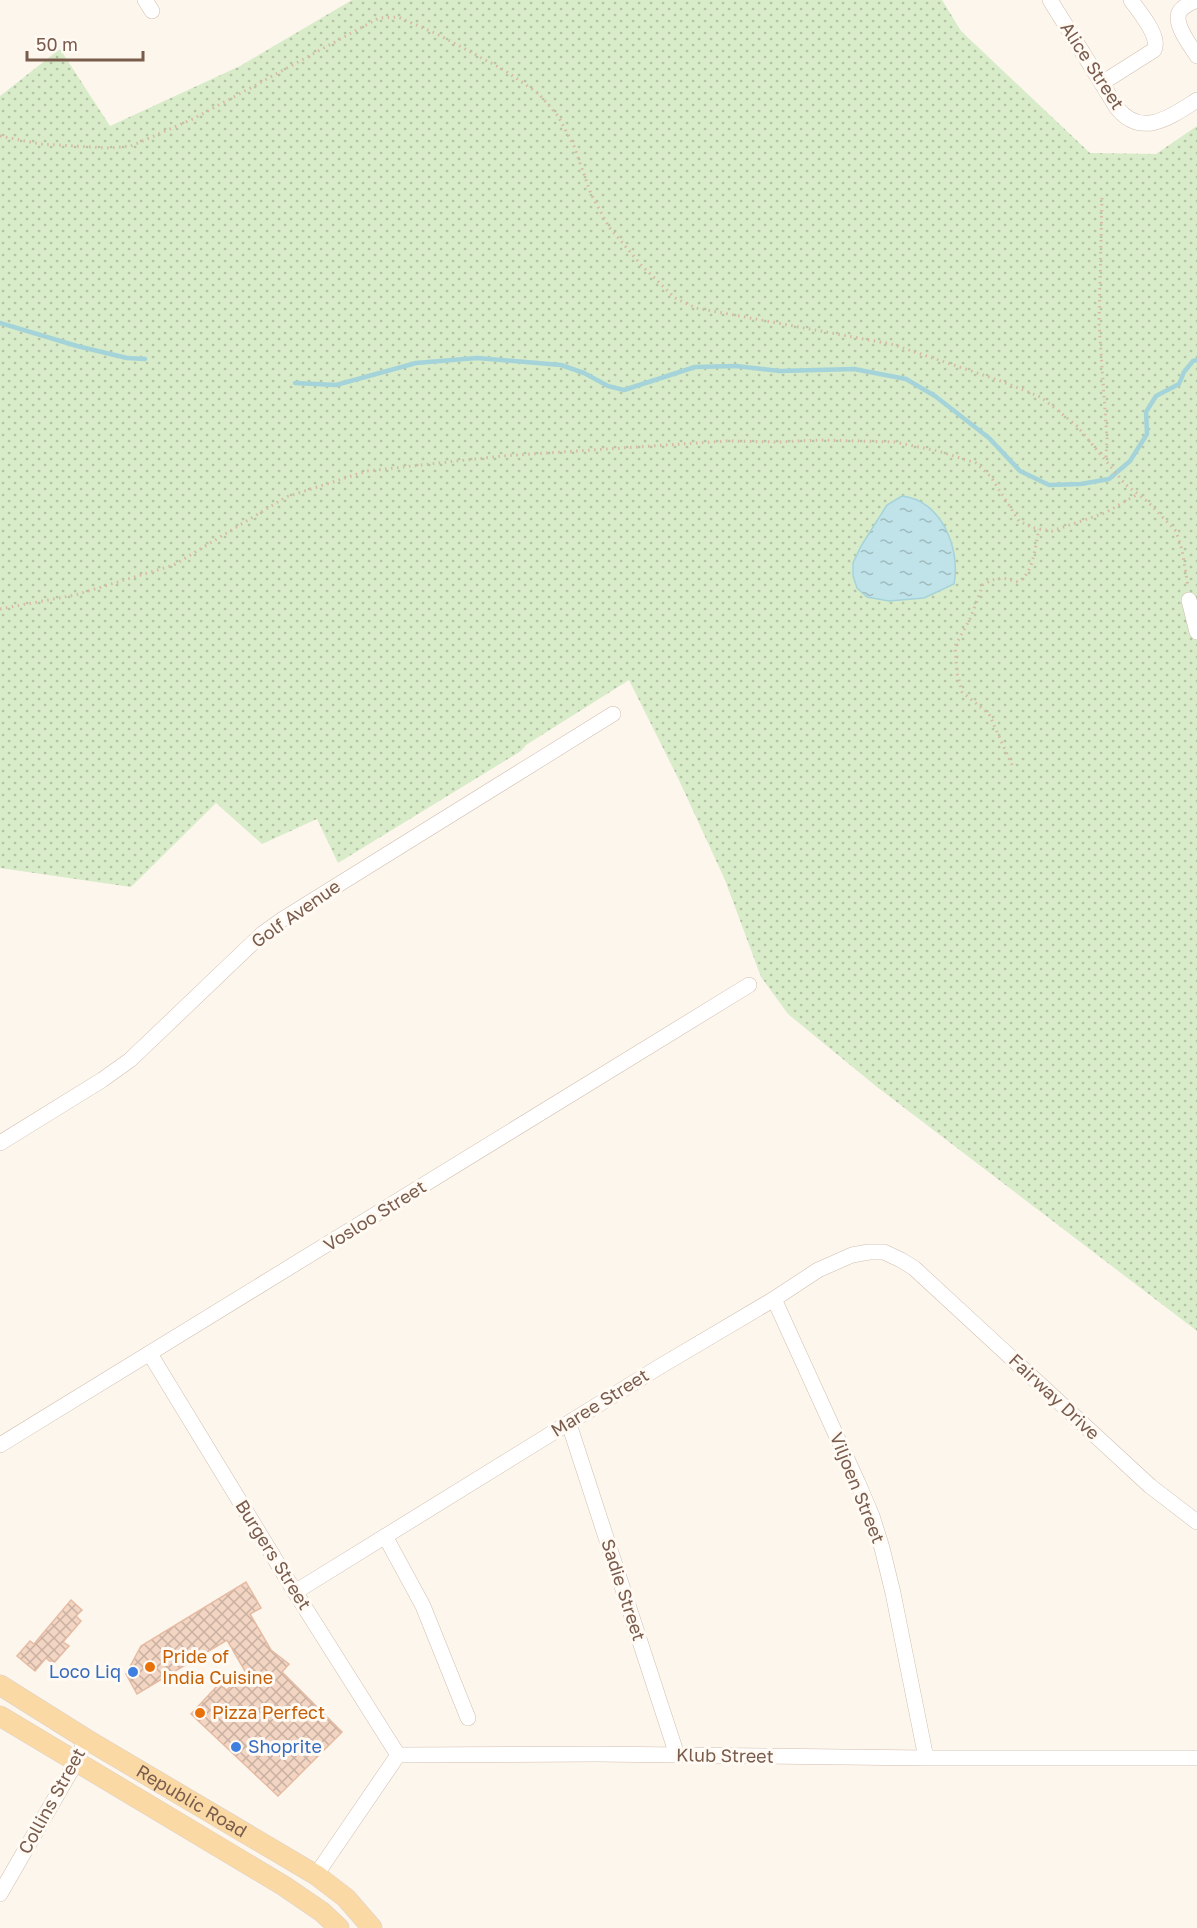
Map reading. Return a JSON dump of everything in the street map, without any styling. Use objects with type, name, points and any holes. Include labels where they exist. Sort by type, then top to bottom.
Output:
[{"type":"main road","name":"Republic Road","points":[[0,1685],[86,1739],[316,1875],[346,1898],[372,1928]]},
{"type":"main road","name":"Republic Road","points":[[0,1716],[284,1886],[322,1912],[339,1928]]},
{"type":"street","name":"Alice Street","points":[[1050,0],[1121,113],[1131,120],[1142,123],[1157,122],[1197,100]]},
{"type":"street","points":[[1102,83],[1154,50],[1156,45],[1154,35],[1131,0]]},
{"type":"street","points":[[1196,0],[1180,9],[1177,18],[1179,26],[1197,56]]},
{"type":"street","points":[[1189,600],[1197,632]]},
{"type":"street","name":"Golf Avenue","points":[[0,1143],[130,1060],[262,934],[283,919],[614,714]]},
{"type":"street","name":"Vosloo Street","points":[[0,1445],[749,985]]},
{"type":"street","name":"Maree Street","points":[[295,1592],[818,1270],[852,1255],[869,1252],[884,1252],[914,1268]]},
{"type":"street","name":"Fairway Drive","points":[[914,1268],[1150,1485],[1197,1522]]},
{"type":"street","name":"Viljoen Street","points":[[774,1299],[858,1483],[875,1527],[893,1593],[926,1758]]},
{"type":"street","name":"Burgers Street","points":[[150,1354],[295,1592],[398,1755]]},
{"type":"street","name":"Sadie Street","points":[[569,1424],[677,1755]]},
{"type":"street","points":[[386,1536],[423,1606],[468,1718]]},
{"type":"street","name":"Collins Street","points":[[0,1894],[76,1762],[86,1739]]},
{"type":"street","points":[[316,1875],[398,1755]]},
{"type":"street","name":"Klub Street","points":[[398,1755],[1197,1758]]},
{"type":"path","points":[[0,136],[40,144],[109,148],[131,146],[195,118],[379,18],[398,17],[437,34],[495,65],[538,93],[558,116],[574,146],[591,194],[609,227],[642,267],[675,298],[696,308],[891,344],[1041,397],[1077,426],[1123,481],[1176,531],[1182,550],[1189,600]]},
{"type":"path","points":[[1102,198],[1099,323],[1107,439],[1106,459]]},
{"type":"path","points":[[0,609],[75,595],[174,565],[286,497],[367,471],[502,456],[727,441],[896,442],[938,451],[976,464],[991,477],[1018,521],[1052,531],[1105,513],[1137,494]]},
{"type":"path","points":[[1012,765],[988,714],[962,692],[957,673],[955,646],[970,619],[983,585],[991,580],[1004,579],[1017,582],[1024,578],[1031,565],[1039,529]]},
{"type":"green space","points":[[352,0],[942,0],[961,31],[1090,153],[1156,154],[1197,126],[1197,1331],[877,1087],[788,1014],[761,977],[725,880],[629,680],[526,745],[521,751],[338,863],[317,819],[262,844],[216,803],[131,887],[0,868],[0,96],[60,49],[110,126],[240,66]]},
{"type":"water","points":[[902,496],[916,499],[928,506],[945,528],[954,556],[954,584],[924,598],[889,601],[867,597],[857,588],[853,576],[853,563],[887,505]]},
{"type":"building","points":[[246,1582],[261,1608],[250,1614],[271,1650],[289,1664],[282,1672],[342,1732],[278,1796],[191,1714],[219,1684],[227,1690],[245,1671],[227,1640],[137,1694],[126,1674],[141,1646]]},
{"type":"building","points":[[71,1600],[82,1610],[76,1616],[81,1621],[63,1642],[69,1646],[53,1664],[46,1658],[35,1671],[17,1656],[30,1641],[34,1644]]},
{"type":"waterway","points":[[0,323],[77,346],[127,358],[145,359]]},
{"type":"waterway","points":[[295,383],[336,385],[416,363],[477,358],[561,365],[584,373],[608,386],[624,390],[695,367],[736,366],[780,371],[854,369],[906,379],[935,396],[989,438],[1020,471],[1049,485],[1081,484],[1109,479],[1130,461],[1147,434],[1146,412],[1156,396],[1179,384],[1184,372],[1193,361],[1197,360]]},
{"type":"place","name":"Pride of India Cuisine","points":[[150,1667]]},
{"type":"place","name":"Loco Liq","points":[[133,1672]]},
{"type":"place","name":"Pizza Perfect","points":[[200,1713]]},
{"type":"place","name":"Shoprite","points":[[236,1747]]}]
